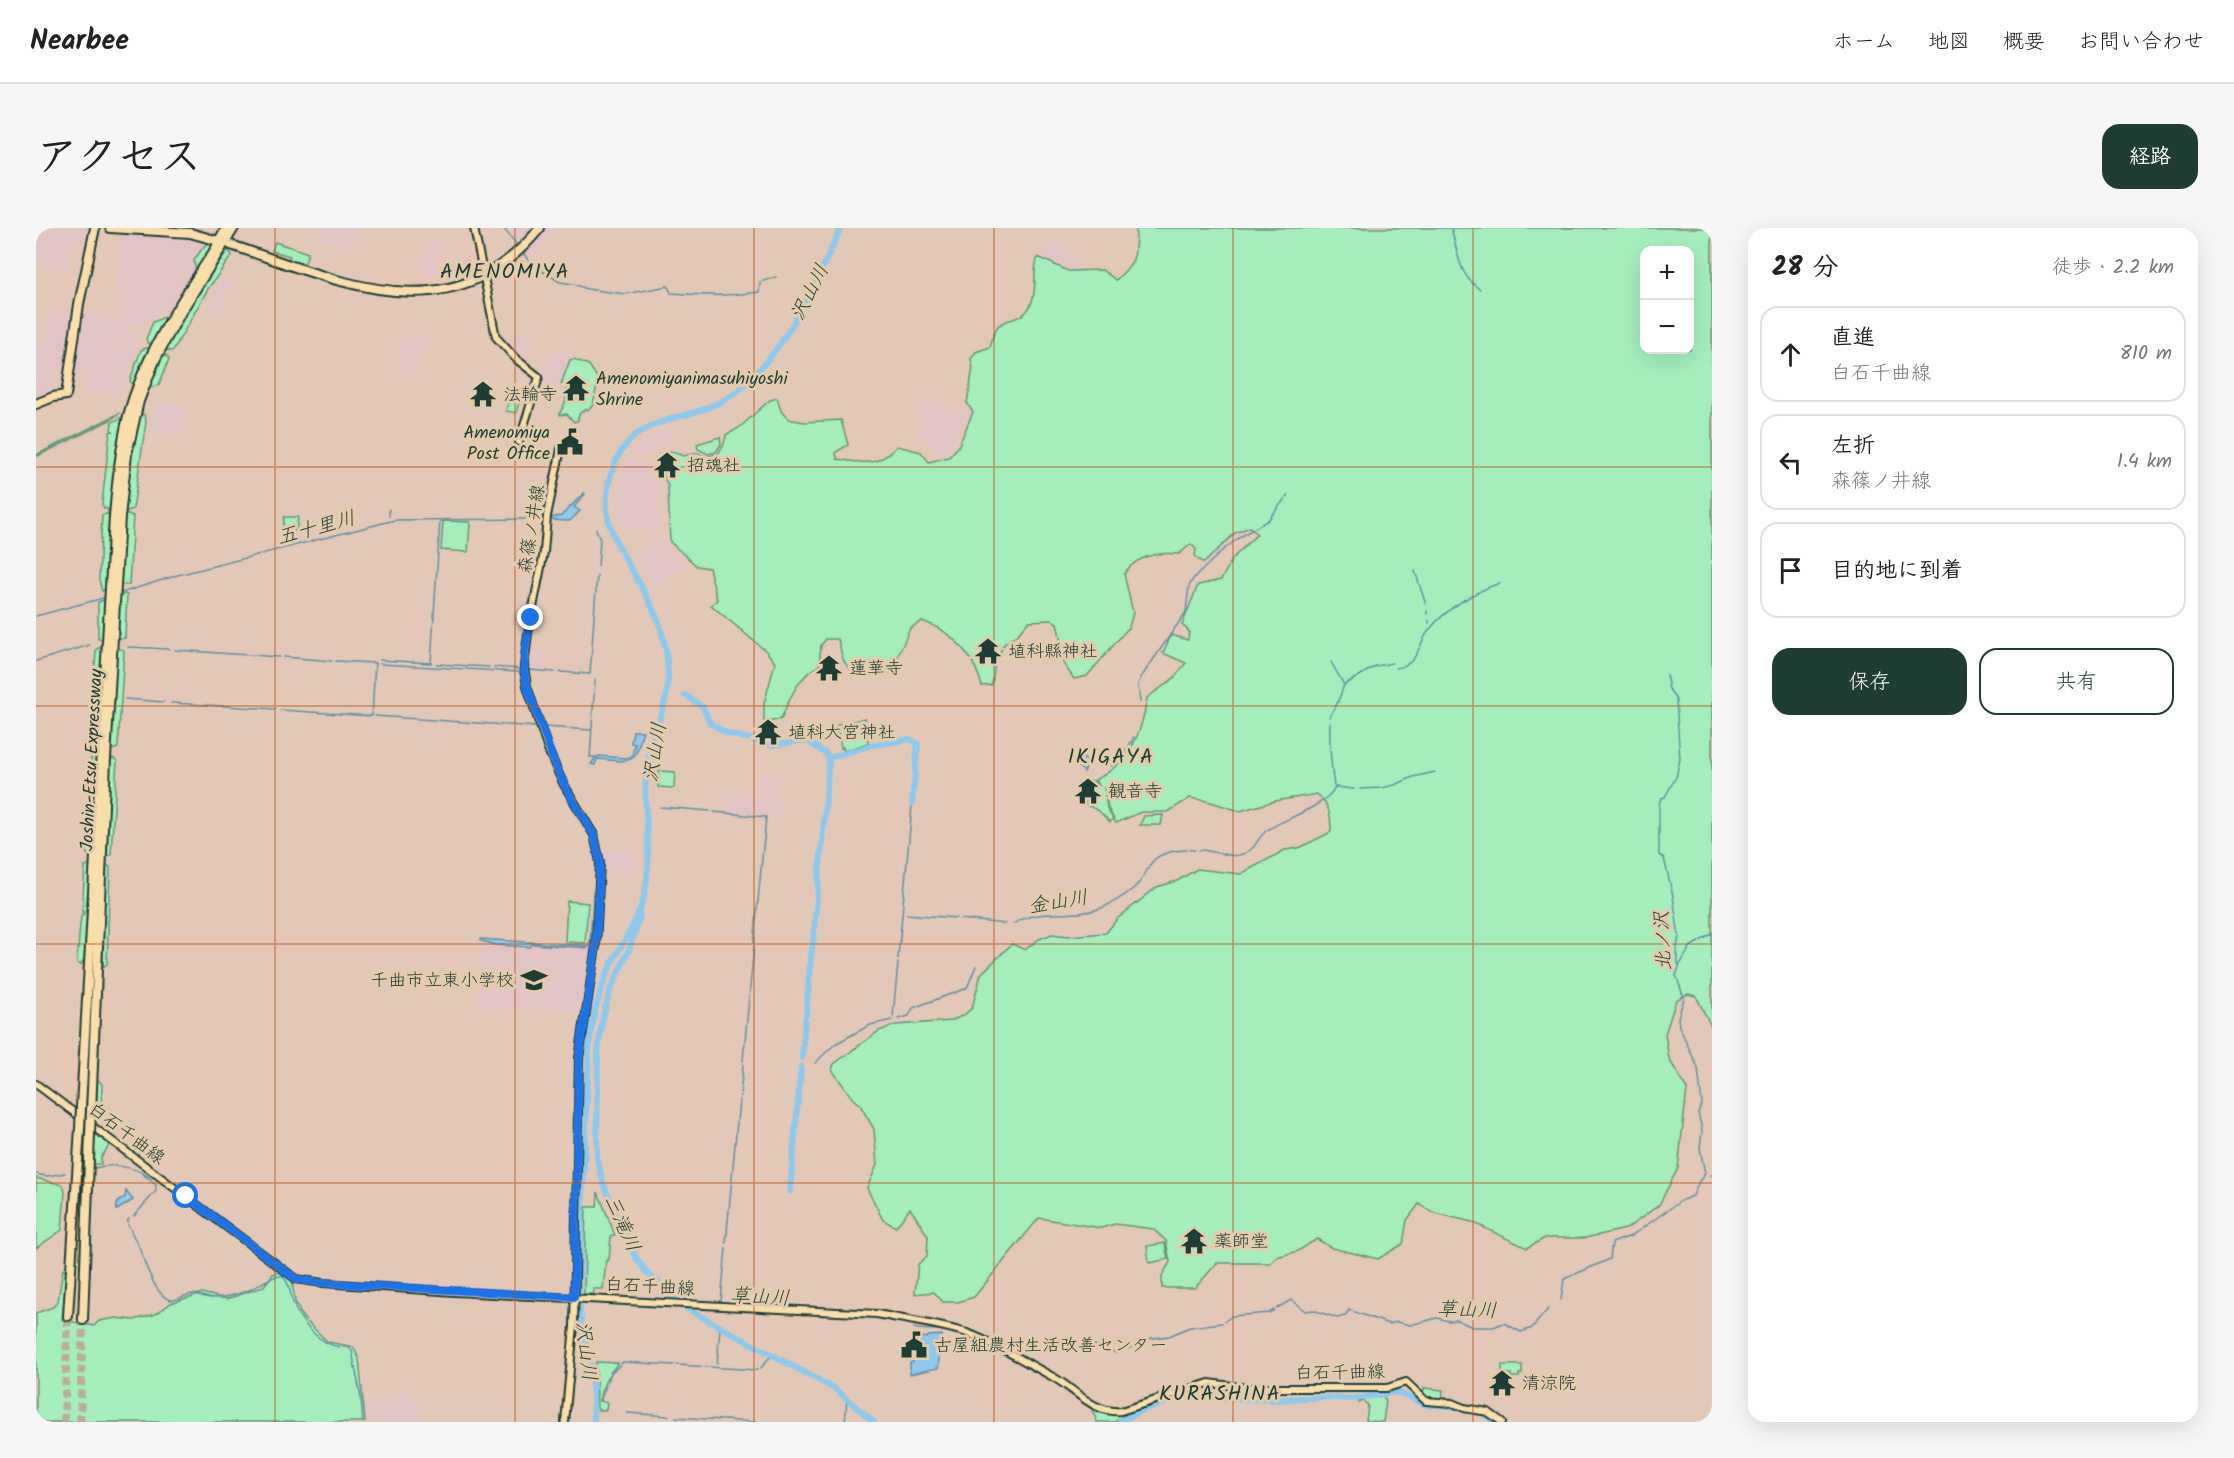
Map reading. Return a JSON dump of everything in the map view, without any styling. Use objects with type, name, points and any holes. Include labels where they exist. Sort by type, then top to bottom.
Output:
[{"type":"highway","points":[[36,404],[53,397],[66,395],[79,304],[95,228]]},
{"type":"highway","points":[[110,228],[190,233],[215,240]]},
{"type":"highway","name":"Joshin-Etsu Expressway","points":[[68,1317],[118,472],[140,389],[167,325],[227,228]]},
{"type":"highway","name":"Joshin-Etsu Expressway","points":[[140,389],[172,328],[235,228]]},
{"type":"highway","points":[[231,245],[310,271],[332,275],[363,288],[396,293],[431,291],[455,286],[483,274],[520,249],[540,228]]},
{"type":"highway","name":"Joshin-Etsu Expressway","points":[[83,1320],[112,599]]},
{"type":"main road","points":[[474,228],[496,337],[516,359],[539,377],[519,442]]},
{"type":"main road","name":"森篠ノ井線","points":[[561,449],[546,519],[544,552],[525,650],[524,671],[548,750],[563,783],[594,835],[600,862],[596,946],[579,1058],[577,1297],[565,1422]]},
{"type":"main road","name":"白石千曲線","points":[[36,1084],[296,1279],[322,1283],[863,1312],[954,1330],[976,1337],[1059,1380],[1099,1408],[1111,1412],[1121,1411],[1209,1383],[1247,1388],[1387,1388],[1406,1382],[1426,1401],[1452,1403],[1464,1408],[1488,1412],[1502,1422]]},
{"type":"shaded area","points":[[36,228],[89,228],[86,244],[71,242],[66,269],[36,264]]},
{"type":"shaded area","points":[[321,228],[359,228],[352,249],[317,238]]},
{"type":"shaded area","points":[[509,228],[535,228],[521,243]]},
{"type":"shaded area","points":[[547,228],[557,228],[534,257],[531,257],[526,250]]},
{"type":"shaded area","points":[[122,234],[172,235],[207,242],[194,260],[196,273],[170,311],[159,309],[158,317],[131,327],[121,342],[117,343],[121,344],[134,330],[142,331],[122,392],[84,391],[85,377],[81,375],[69,379],[80,312],[105,314],[105,317],[118,318],[121,295],[115,294]]},
{"type":"shaded area","points":[[1059,239],[1077,260],[1067,268],[1037,253]]},
{"type":"shaded area","points":[[429,240],[444,245],[434,274],[419,271]]},
{"type":"shaded area","points":[[222,278],[231,281],[220,316],[206,312],[213,290]]},
{"type":"shaded area","points":[[49,309],[76,312],[68,370],[53,370],[55,393],[38,398],[36,338],[48,338]]},
{"type":"shaded area","points":[[517,330],[536,343],[526,357],[519,353],[515,354],[508,348]]},
{"type":"shaded area","points":[[425,335],[411,378],[399,356],[400,339]]},
{"type":"shaded area","points":[[569,347],[568,361],[551,405],[534,399],[548,356]]},
{"type":"shaded area","points":[[928,397],[953,412],[957,407],[968,414],[952,439],[955,441],[947,455],[933,448],[917,431],[924,420],[917,415]]},
{"type":"shaded area","points":[[154,403],[180,405],[183,410],[182,435],[152,433]]},
{"type":"shaded area","points":[[674,430],[674,440],[659,446],[649,456],[630,455],[640,442],[652,435]]},
{"type":"shaded area","points":[[627,459],[652,465],[658,477],[659,531],[621,526],[617,507],[620,475]]},
{"type":"shaded area","points":[[314,530],[315,536],[284,544],[282,542],[283,531]]},
{"type":"shaded area","points":[[649,538],[662,539],[670,552],[684,560],[690,567],[673,572],[653,585],[636,555],[641,555]]},
{"type":"shaded area","points":[[528,647],[547,648],[545,670],[527,667]]},
{"type":"shaded area","points":[[760,776],[778,776],[778,793],[759,793]]},
{"type":"shaded area","points":[[726,795],[784,797],[782,817],[725,812]]},
{"type":"shaded area","points":[[602,849],[637,851],[635,875],[603,874]]},
{"type":"shaded area","name":"千曲市立東小学校","points":[[481,943],[530,948],[532,945],[591,947],[587,976],[589,977],[581,1012],[532,1007],[531,1010],[478,1007]]},
{"type":"shaded area","points":[[399,1384],[418,1403],[418,1412],[422,1419],[418,1422],[368,1422],[365,1413],[367,1401],[398,1402]]},
{"type":"green space","points":[[1136,228],[1712,228],[1712,1028],[1696,996],[1688,994],[1676,1000],[1665,1034],[1669,1059],[1687,1089],[1678,1168],[1659,1205],[1626,1229],[1585,1238],[1545,1238],[1527,1248],[1472,1222],[1431,1212],[1419,1204],[1407,1220],[1403,1244],[1378,1259],[1332,1248],[1317,1239],[1298,1251],[1277,1257],[1270,1263],[1217,1263],[1195,1288],[1162,1288],[1162,1276],[1170,1262],[1166,1241],[1153,1229],[1115,1224],[1101,1228],[1039,1218],[974,1297],[958,1302],[943,1302],[934,1292],[915,1294],[918,1264],[927,1256],[928,1236],[910,1208],[896,1227],[883,1220],[867,1188],[877,1165],[874,1129],[860,1105],[832,1070],[834,1064],[879,1031],[896,1025],[951,1021],[964,1015],[972,1008],[981,974],[1012,944],[1025,950],[1039,939],[1052,934],[1068,936],[1106,933],[1117,919],[1157,887],[1177,881],[1197,869],[1241,874],[1285,850],[1299,848],[1331,832],[1329,811],[1325,802],[1317,794],[1275,801],[1240,811],[1190,798],[1168,812],[1141,812],[1116,823],[1108,808],[1104,787],[1107,808],[1113,819],[1110,822],[1099,811],[1085,804],[1091,797],[1092,788],[1081,785],[1085,781],[1094,781],[1099,786],[1095,780],[1117,766],[1125,757],[1142,724],[1147,698],[1174,678],[1186,663],[1163,653],[1171,635],[1188,640],[1189,631],[1182,625],[1198,585],[1221,580],[1233,558],[1257,534],[1250,527],[1235,533],[1204,563],[1195,557],[1196,549],[1191,544],[1179,554],[1148,557],[1129,568],[1124,574],[1133,613],[1129,627],[1087,676],[1074,679],[1063,663],[1057,623],[1052,620],[1029,621],[1018,634],[1004,644],[995,663],[992,685],[982,686],[973,664],[960,646],[943,631],[922,621],[910,628],[891,672],[870,675],[851,670],[843,659],[838,639],[826,639],[821,645],[819,666],[800,682],[781,719],[764,723],[764,704],[775,663],[767,652],[711,605],[717,600],[709,568],[697,566],[670,542],[668,486],[659,464],[660,458],[665,453],[673,452],[683,456],[698,453],[706,457],[718,454],[726,435],[739,428],[770,400],[777,398],[781,411],[788,419],[805,422],[841,420],[848,445],[836,452],[837,459],[876,461],[897,446],[921,452],[929,462],[949,457],[958,447],[973,412],[967,403],[973,368],[971,359],[976,352],[990,347],[999,325],[1027,311],[1033,297],[1038,257],[1068,271],[1102,270],[1116,280],[1132,262],[1135,252]]},
{"type":"green space","points":[[275,242],[308,253],[305,263],[289,260],[290,256],[272,251]]},
{"type":"green space","points":[[209,243],[213,244],[196,273],[194,260]]},
{"type":"green space","points":[[228,250],[232,255],[208,289],[174,349],[166,350],[202,286]]},
{"type":"green space","points":[[169,315],[153,344],[148,343],[146,339],[153,322]]},
{"type":"green space","points":[[150,349],[134,387],[130,381],[141,350]]},
{"type":"green space","points":[[166,355],[169,359],[159,385],[148,389],[162,357]]},
{"type":"green space","points":[[574,359],[589,365],[598,379],[593,405],[581,412],[578,420],[574,422],[567,414],[560,415],[560,413],[566,401],[566,387],[561,384],[570,360]]},
{"type":"green space","points":[[510,396],[520,399],[516,413],[506,411]]},
{"type":"green space","points":[[139,411],[145,416],[146,422],[133,509],[127,511],[127,515],[133,516],[129,585],[120,585],[126,498]]},
{"type":"green space","points":[[120,413],[110,420],[36,457],[36,455]]},
{"type":"green space","points":[[125,416],[113,487],[107,588],[102,591],[99,580],[102,515],[108,514],[108,509],[102,504],[110,432],[113,431],[111,430],[112,422]]},
{"type":"green space","points":[[720,437],[721,444],[716,452],[708,454],[698,449],[697,444]]},
{"type":"green space","points":[[284,517],[298,517],[296,531],[283,530]]},
{"type":"green space","points":[[443,521],[470,522],[468,552],[441,550]]},
{"type":"green space","points":[[127,595],[125,638],[117,639],[119,597]]},
{"type":"green space","points":[[104,600],[106,604],[104,639],[98,639],[98,602]]},
{"type":"green space","points":[[98,648],[103,648],[97,747],[94,747],[91,738],[91,724]]},
{"type":"green space","points":[[116,650],[124,651],[118,747],[110,749]]},
{"type":"green space","points":[[865,718],[868,743],[844,751],[843,747],[841,748],[837,725]]},
{"type":"green space","points":[[97,757],[91,856],[86,853],[91,758]]},
{"type":"green space","points":[[113,758],[117,761],[111,855],[105,857],[109,761]]},
{"type":"green space","points":[[659,771],[675,772],[674,788],[658,787]]},
{"type":"green space","points":[[1163,815],[1161,825],[1140,825],[1144,816]]},
{"type":"green space","points":[[91,863],[91,894],[84,959],[81,965],[77,963],[77,960],[81,915],[84,914],[82,912],[85,867]]},
{"type":"green space","points":[[105,864],[110,867],[107,964],[103,967],[103,895]]},
{"type":"green space","points":[[567,901],[588,903],[585,943],[565,942]]},
{"type":"green space","points":[[97,1079],[102,1084],[101,1115],[96,1118]]},
{"type":"green space","points":[[95,1133],[110,1144],[101,1158],[101,1164],[93,1164]]},
{"type":"green space","points":[[36,1178],[63,1185],[65,1192],[62,1230],[36,1248]]},
{"type":"green space","points":[[598,1192],[615,1235],[611,1235],[603,1289],[593,1289],[594,1294],[584,1294],[586,1207],[597,1207]]},
{"type":"green space","points":[[1165,1243],[1168,1259],[1149,1263],[1147,1246]]},
{"type":"green space","points":[[63,1269],[67,1273],[62,1320],[94,1326],[99,1321],[116,1318],[134,1320],[156,1314],[171,1303],[202,1293],[227,1299],[263,1287],[273,1274],[282,1271],[292,1280],[295,1302],[303,1318],[328,1342],[353,1347],[359,1358],[365,1422],[36,1422],[36,1313],[53,1307],[58,1301]]},
{"type":"green space","points":[[596,1362],[618,1363],[606,1380],[600,1396],[599,1401],[607,1403],[606,1410],[598,1410],[597,1407]]},
{"type":"green space","points":[[1502,1365],[1522,1365],[1522,1374],[1519,1374],[1519,1377],[1511,1377],[1511,1374],[1502,1374]]},
{"type":"green space","points":[[1424,1388],[1443,1390],[1442,1401],[1429,1400],[1423,1396]]},
{"type":"green space","points":[[1383,1396],[1386,1401],[1383,1422],[1366,1421],[1368,1405],[1363,1401],[1359,1403],[1358,1400]]},
{"type":"green space","points":[[1090,1405],[1110,1414],[1124,1412],[1126,1415],[1115,1422],[1097,1422]]},
{"type":"water","points":[[584,493],[574,507],[580,511],[570,521],[549,520],[549,518],[561,516]]},
{"type":"water","points":[[633,731],[643,731],[638,750],[632,758],[623,761],[597,759],[595,765],[591,764],[599,756],[626,758],[632,756],[635,744],[631,743]]},
{"type":"water","points":[[1080,756],[1089,762],[1084,772],[1074,763]]},
{"type":"water","points":[[593,893],[595,897],[593,940],[588,948],[532,944],[530,947],[496,945],[481,941],[481,939],[587,946],[590,942]]},
{"type":"water","points":[[126,1191],[133,1200],[117,1210],[117,1204],[125,1197]]},
{"type":"water","points":[[942,1335],[938,1368],[910,1374],[910,1363],[913,1362],[912,1349],[917,1349],[917,1341],[912,1341],[913,1337],[921,1340],[922,1337]]},
{"type":"waterway","points":[[503,228],[518,246]]},
{"type":"waterway","name":"沢山川","points":[[594,1422],[592,1375],[580,1313],[579,1287],[589,1045],[602,986],[636,919],[646,885],[648,867],[646,778],[650,749],[664,706],[668,683],[666,655],[659,622],[614,538],[606,503],[609,483],[616,461],[626,444],[639,432],[655,424],[707,408],[724,400],[740,389],[757,372],[773,354],[799,314],[841,228]]},
{"type":"waterway","points":[[1451,228],[1463,270],[1473,284],[1480,289]]},
{"type":"waterway","points":[[521,250],[531,264],[560,282],[587,289],[625,294],[668,286],[671,293],[747,294],[759,292],[760,282],[776,277]]},
{"type":"waterway","name":"沢山川","points":[[814,275],[818,276]]},
{"type":"waterway","points":[[1140,702],[1138,685],[1140,679],[1186,612],[1189,586],[1193,579],[1223,550],[1268,520],[1288,495]]},
{"type":"waterway","points":[[389,509],[389,516]]},
{"type":"waterway","name":"五十里川","points":[[118,594],[178,575],[395,520],[544,519]]},
{"type":"waterway","points":[[380,660],[431,663],[440,520]]},
{"type":"waterway","points":[[596,529],[600,540],[598,566]]},
{"type":"waterway","points":[[1415,571],[1426,605]]},
{"type":"waterway","points":[[560,672],[590,674],[597,575]]},
{"type":"waterway","points":[[1395,668],[1413,659],[1430,629],[1444,614],[1480,591],[1500,583]]},
{"type":"waterway","name":"五十里川","points":[[36,616],[107,597]]},
{"type":"waterway","points":[[36,661],[90,645]]},
{"type":"waterway","points":[[128,647],[169,649]]},
{"type":"waterway","points":[[175,650],[279,657]]},
{"type":"waterway","points":[[284,657],[332,661]]},
{"type":"waterway","points":[[280,710],[372,716],[375,663],[336,661]]},
{"type":"waterway","points":[[1331,662],[1344,685]]},
{"type":"waterway","points":[[1329,717],[1344,685],[1376,666],[1392,663]]},
{"type":"waterway","points":[[375,716],[536,727],[521,675],[518,672],[380,664]]},
{"type":"waterway","points":[[436,664],[489,667]]},
{"type":"waterway","points":[[494,667],[520,669]]},
{"type":"waterway","points":[[529,670],[555,672]]},
{"type":"waterway","name":"北ノ沢","points":[[1561,1300],[1564,1279],[1610,1259],[1612,1243],[1631,1236],[1682,1200],[1693,1196],[1699,1181],[1705,1174],[1700,1148],[1702,1130],[1698,1113],[1702,1104],[1698,1068],[1679,1026],[1678,1018],[1684,998],[1676,975],[1679,967],[1676,952],[1679,937],[1664,858],[1659,855],[1659,805],[1661,798],[1665,797],[1676,777],[1680,759],[1676,700],[1669,689],[1666,674]]},
{"type":"waterway","points":[[595,680],[590,757],[595,757]]},
{"type":"waterway","points":[[685,695],[703,707],[710,723],[729,734],[772,745],[806,740],[825,753],[829,759],[826,794]]},
{"type":"waterway","points":[[125,699],[164,702]]},
{"type":"waterway","points":[[171,703],[276,709]]},
{"type":"waterway","points":[[1330,723],[1330,755],[1334,786]]},
{"type":"waterway","points":[[544,727],[592,730]]},
{"type":"waterway","points":[[1111,766],[1127,749],[1134,737]]},
{"type":"waterway","points":[[829,758],[869,746],[910,739],[918,744],[912,803]]},
{"type":"waterway","points":[[1360,789],[1395,785],[1413,777],[1435,772]]},
{"type":"waterway","name":"金山川","points":[[1199,850],[1230,855],[1250,851],[1266,831],[1323,801],[1335,787]]},
{"type":"waterway","points":[[1336,787],[1354,789]]},
{"type":"waterway","points":[[812,952],[826,799]]},
{"type":"waterway","points":[[898,959],[912,806]]},
{"type":"waterway","points":[[660,807],[710,811]]},
{"type":"waterway","points":[[714,812],[766,817],[754,943]]},
{"type":"waterway","name":"金山川","points":[[1013,924],[1034,916],[1082,913],[1106,906],[1136,886],[1156,858],[1172,852],[1195,850]]},
{"type":"waterway","name":"金山川","points":[[906,914],[956,918]]},
{"type":"waterway","name":"三滝川","points":[[640,916],[629,950],[609,993],[598,1051],[597,1159],[621,1229],[647,1273],[689,1310],[835,1389],[874,1422]]},
{"type":"waterway","name":"金山川","points":[[960,919],[1005,924]]},
{"type":"waterway","points":[[1680,965],[1690,947],[1712,934]]},
{"type":"waterway","points":[[743,1061],[754,946]]},
{"type":"waterway","points":[[806,1015],[811,954]]},
{"type":"waterway","points":[[893,1017],[898,963]]},
{"type":"waterway","points":[[898,1019],[909,1016],[913,1008],[967,988],[976,966]]},
{"type":"waterway","points":[[802,1058],[805,1019]]},
{"type":"waterway","points":[[815,1063],[835,1044],[870,1025],[892,1020]]},
{"type":"waterway","points":[[740,1097],[743,1064]]},
{"type":"waterway","points":[[790,1191],[801,1067]]},
{"type":"waterway","points":[[726,1243],[739,1100]]},
{"type":"waterway","points":[[95,1168],[125,1167],[152,1179]]},
{"type":"waterway","points":[[36,1174],[47,1176],[65,1173]]},
{"type":"waterway","points":[[134,1216],[156,1191],[156,1185],[142,1174]]},
{"type":"waterway","points":[[128,1225],[138,1245]]},
{"type":"waterway","points":[[139,1247],[156,1287],[161,1294],[172,1300],[191,1294],[210,1298],[226,1297],[249,1290],[274,1277],[282,1276],[288,1285],[296,1310],[305,1324],[325,1342],[340,1347]]},
{"type":"waterway","points":[[721,1301],[726,1248]]},
{"type":"waterway","name":"草山川","points":[[1277,1308],[1291,1300],[1305,1311],[1313,1310],[1337,1318],[1345,1316],[1349,1310],[1389,1324],[1397,1322],[1410,1325],[1437,1318],[1457,1320],[1472,1327],[1493,1327],[1504,1323],[1521,1332],[1532,1328],[1548,1309]]},
{"type":"waterway","name":"草山川","points":[[1225,1321],[1232,1316],[1269,1313],[1274,1310]]},
{"type":"waterway","name":"草山川","points":[[888,1319],[899,1322]]},
{"type":"waterway","name":"草山川","points":[[1140,1343],[1146,1339],[1169,1336],[1190,1327],[1222,1323]]},
{"type":"waterway","points":[[717,1364],[720,1328]]},
{"type":"waterway","name":"草山川","points":[[914,1328],[950,1331],[997,1350]]},
{"type":"waterway","name":"草山川","points":[[1041,1351],[1054,1345],[1077,1349],[1094,1345],[1116,1353],[1137,1345]]},
{"type":"waterway","points":[[343,1347],[348,1347],[352,1351],[363,1422]]},
{"type":"waterway","points":[[760,1369],[771,1356]]},
{"type":"waterway","points":[[600,1401],[611,1373],[623,1362],[674,1365]]},
{"type":"waterway","points":[[677,1365],[757,1370]]},
{"type":"waterway","name":"三滝川","points":[[1120,1422],[1140,1411],[1184,1397],[1276,1400],[1321,1397],[1353,1399],[1397,1392],[1426,1405],[1451,1406],[1468,1411]]},
{"type":"waterway","points":[[845,1422],[847,1398]]},
{"type":"waterway","points":[[627,1413],[669,1416]]},
{"type":"waterway","name":"三滝川","points":[[1484,1414],[1495,1422]]},
{"type":"waterway","points":[[676,1417],[755,1422]]},
{"type":"tunnel","points":[[64,1422],[68,1316]]},
{"type":"tunnel","points":[[80,1422],[83,1320]]},
{"type":"place","name":"Amenomiyanimasuhiyoshi Shrine","points":[[576,388]]},
{"type":"place","name":"法輪寺","points":[[483,394]]},
{"type":"place","name":"Amenomiya Post Office","points":[[570,442]]},
{"type":"place","name":"招魂社","points":[[667,465]]},
{"type":"place","name":"埴科縣神社","points":[[988,651]]},
{"type":"place","name":"蓮華寺","points":[[829,668]]},
{"type":"place","name":"埴科大宮神社","points":[[768,732]]},
{"type":"place","name":"観音寺","points":[[1088,791]]},
{"type":"place","name":"千曲市立東小学校","points":[[534,980]]},
{"type":"place","name":"薬師堂","points":[[1194,1241]]},
{"type":"place","name":"古屋組農村生活改善センター","points":[[914,1345]]},
{"type":"place","name":"清涼院","points":[[1502,1383]]},
{"type":"district","name":"AMENOMIYA","points":[[505,271]]},
{"type":"district","name":"IKIGAYA","points":[[1111,756]]},
{"type":"district","name":"KURASHINA","points":[[1220,1393]]},
{"type":"route","points":[[186,1196],[296,1279],[322,1283],[557,1298],[574,1297],[579,1164],[579,1058],[596,946],[600,862],[594,835],[563,783],[548,750],[527,686],[524,669],[525,650],[531,618]]}]
